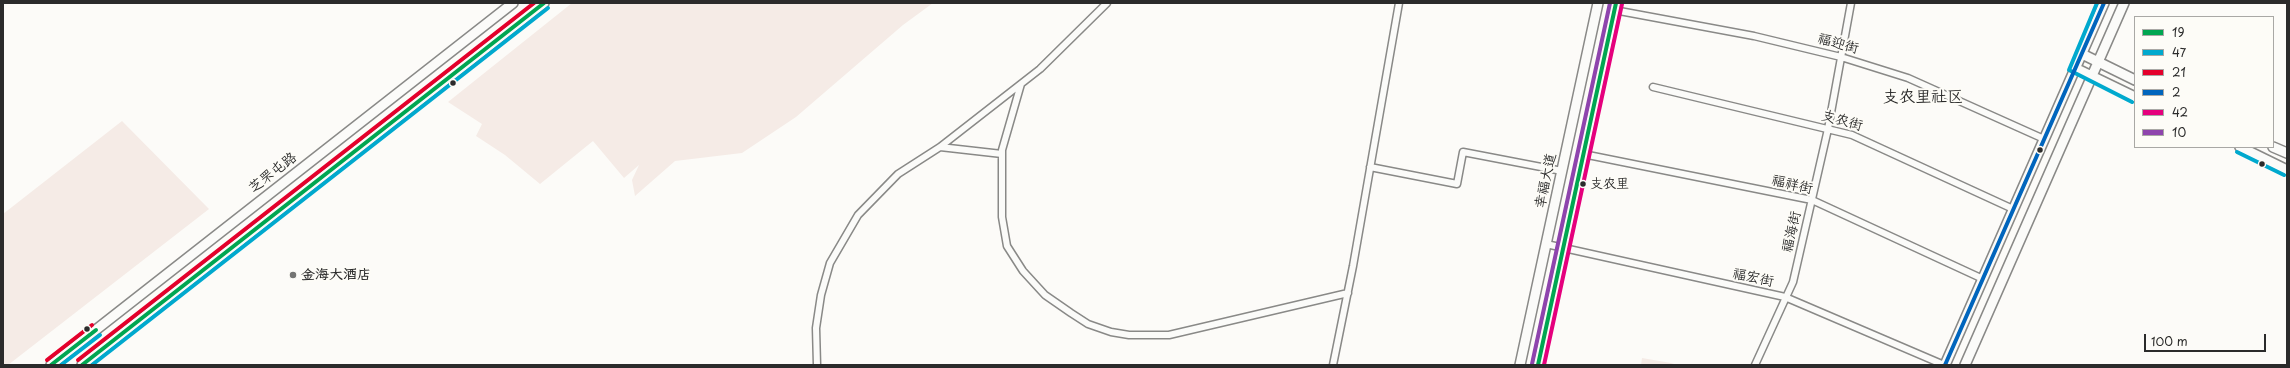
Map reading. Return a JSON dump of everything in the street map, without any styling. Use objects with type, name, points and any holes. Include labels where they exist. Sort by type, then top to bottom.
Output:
[{"type":"main road","name":"芝罘屯路","points":[[51,365],[513,3]]},
{"type":"main road","points":[[82,365],[544,3]]},
{"type":"main road","name":"幸福大道","points":[[1520,365],[1598,3]]},
{"type":"main road","points":[[1944,365],[2104,3]]},
{"type":"main road","points":[[1965,365],[2124,3]]},
{"type":"main road","points":[[1538,365],[1615,6]]},
{"type":"main road","points":[[2082,54],[2134,80]]},
{"type":"main road","points":[[2076,68],[2134,97]]},
{"type":"main road","points":[[2274,147],[2287,153]]},
{"type":"main road","points":[[2242,148],[2287,170]]},
{"type":"street","points":[[817,365],[816,328],[821,295],[830,263],[858,215],[898,174],[940,147],[1040,70],[1106,3]]},
{"type":"street","points":[[1332,365],[1348,293],[1399,3]]},
{"type":"street","name":"福海街","points":[[1755,365],[1793,282],[1828,129],[1851,3]]},
{"type":"street","name":"福迎街","points":[[1615,6],[1754,36],[1841,57],[1908,78],[2044,139]]},
{"type":"street","points":[[1021,84],[1011,116],[1002,154],[1002,217],[1007,246],[1023,271],[1046,295],[1088,324],[1129,335],[1170,335],[1348,293]]},
{"type":"street","name":"支农街","points":[[1653,87],[1828,129],[1871,142],[2013,209]]},
{"type":"street","points":[[940,147],[1002,154]]},
{"type":"street","points":[[1370,167],[1457,184],[1463,152],[1562,171]]},
{"type":"street","name":"福祥街","points":[[1583,154],[1812,200],[1982,279]]},
{"type":"street","name":"福宏街","points":[[1546,244],[1786,297],[1944,365]]},
{"type":"shaded area","points":[[572,3],[933,3],[903,25],[796,117],[742,153],[675,161],[635,196],[632,180],[639,165],[624,178],[593,141],[540,184],[505,155],[476,136],[482,124],[448,102]]},
{"type":"shaded area","points":[[122,121],[209,209],[8,365],[3,365],[3,214]]},
{"type":"shaded area","points":[[1642,358],[1671,363],[1677,365],[1641,365]]},
{"type":"transit line","name":"21","points":[[78,360],[534,3]]},
{"type":"transit line","name":"19","points":[[82,365],[544,3]]},
{"type":"transit line","name":"10","points":[[1532,364],[1610,3]]},
{"type":"transit line","name":"19","points":[[1538,365],[1616,3]]},
{"type":"transit line","name":"47","points":[[2097,3],[2069,70],[2132,102]]},
{"type":"transit line","name":"2","points":[[1945,365],[2104,3]]},
{"type":"transit line","name":"42","points":[[1544,365],[1622,4]]},
{"type":"transit line","name":"47","points":[[92,365],[548,8]]},
{"type":"transit line","name":"47","points":[[2237,152],[2284,175]]},
{"type":"transit line","name":"21","points":[[47,360],[92,325]]},
{"type":"transit line","name":"19","points":[[51,365],[96,330]]},
{"type":"transit line","name":"47","points":[[61,365],[100,335]]},
{"type":"place","name":"支农里","points":[[1583,184]]},
{"type":"place","name":"金海大酒店","points":[[293,275]]},
{"type":"district","name":"支农里社区","points":[[1923,98]]}]
